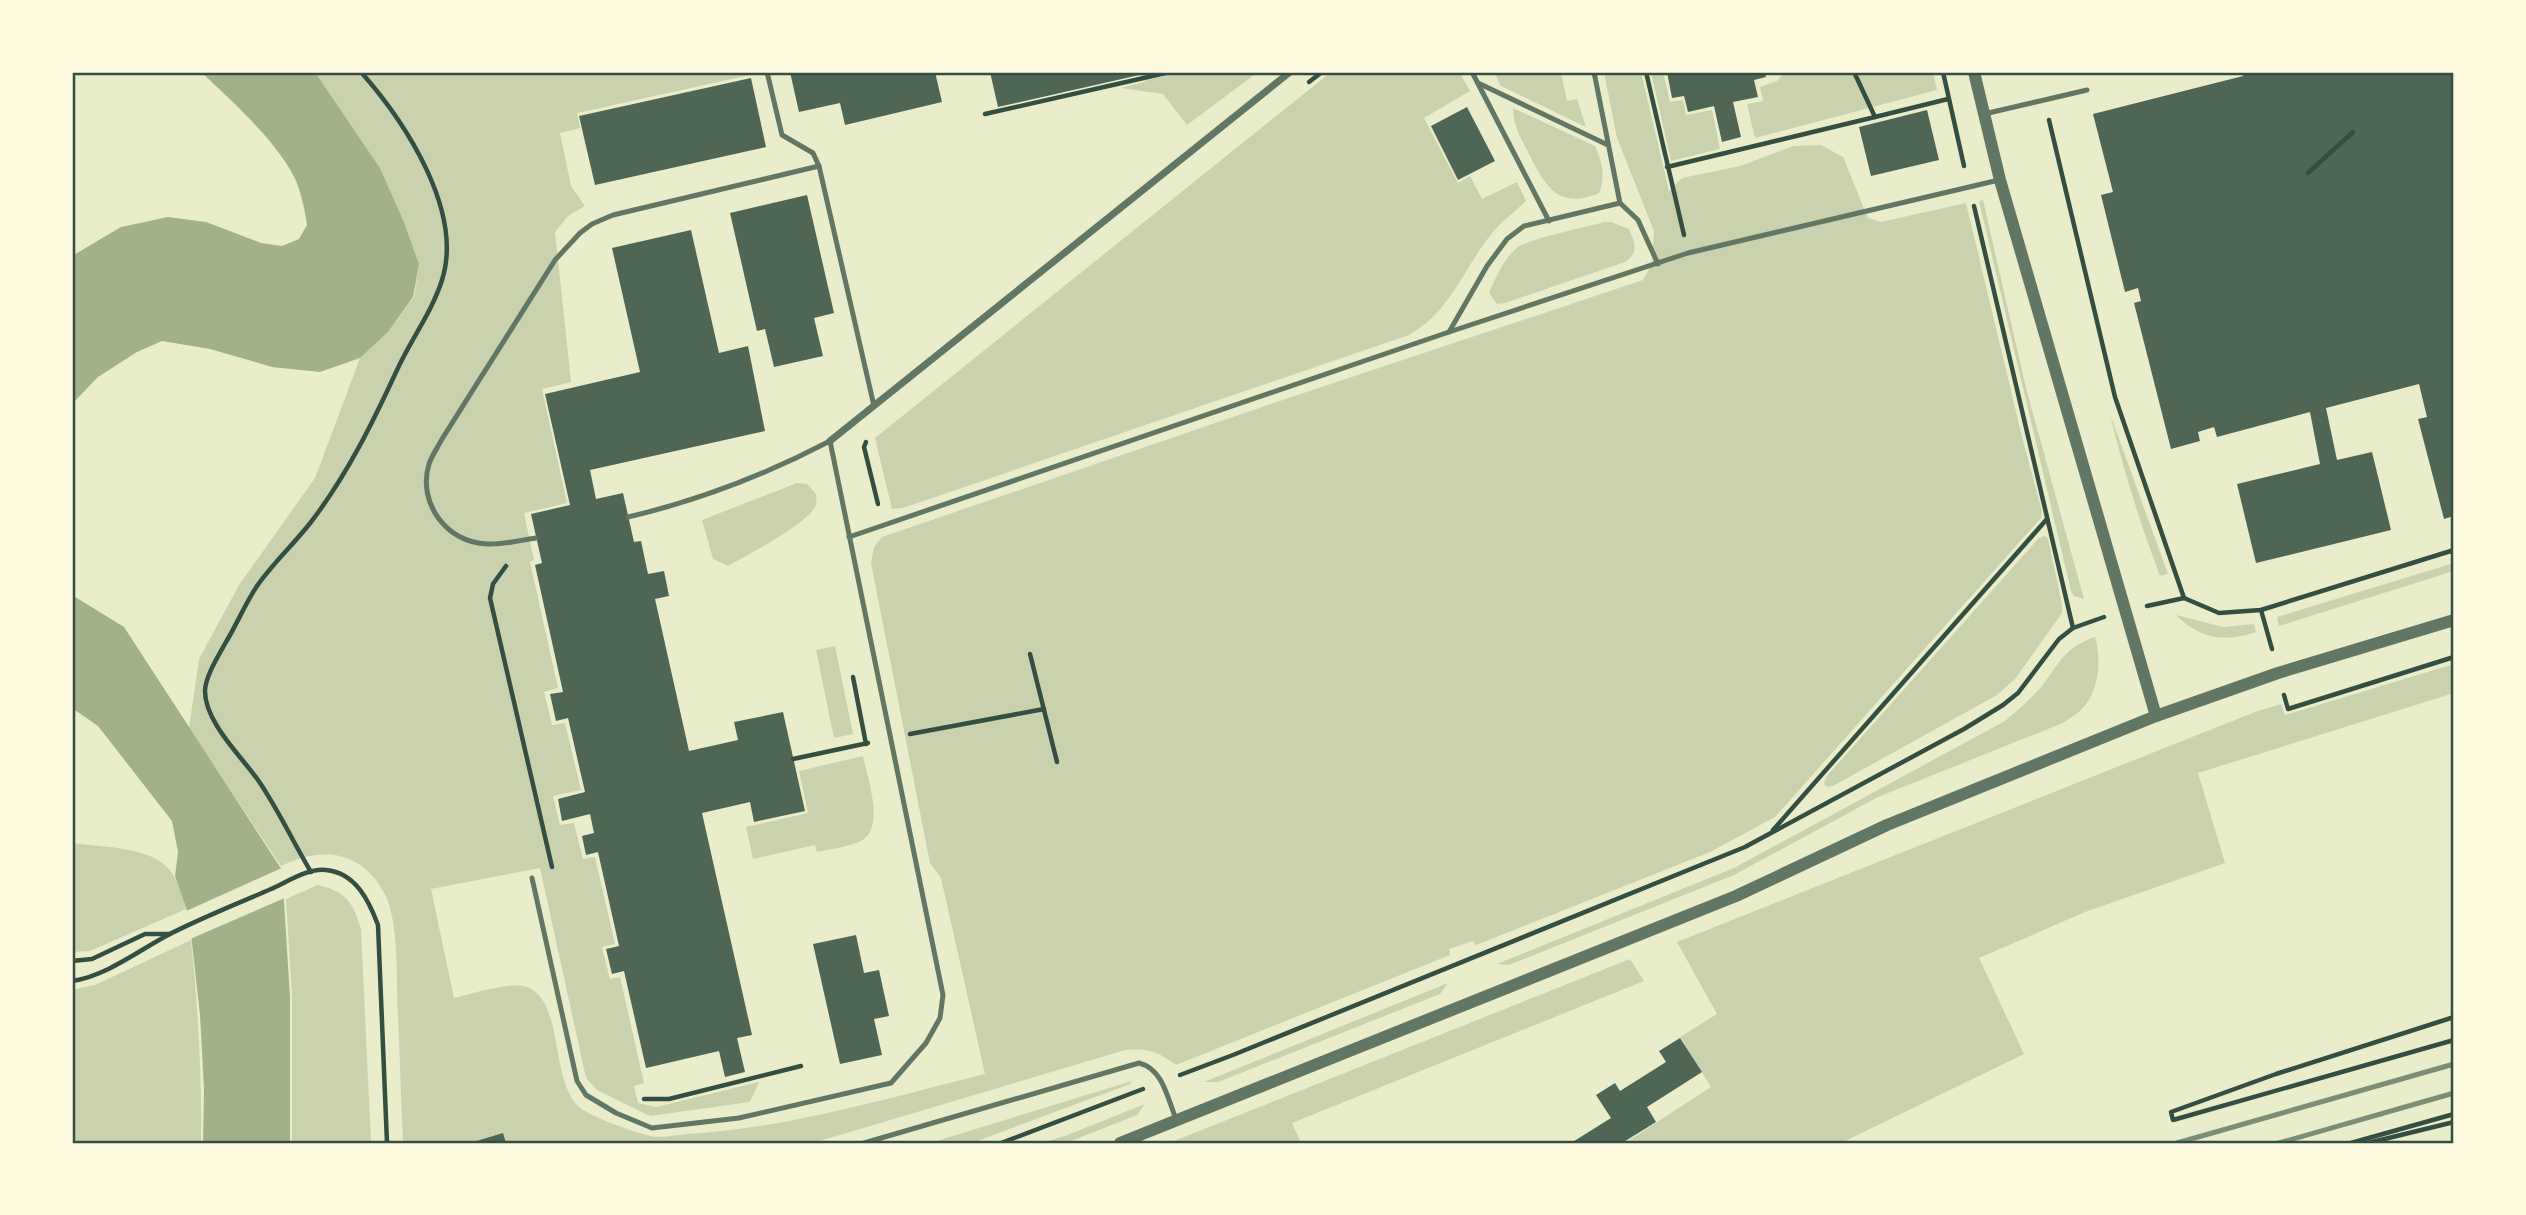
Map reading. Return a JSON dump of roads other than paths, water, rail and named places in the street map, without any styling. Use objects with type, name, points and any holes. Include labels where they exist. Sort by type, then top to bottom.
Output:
[{"type":"street","points":[[830,441],[1290,72]]},
{"type":"street","points":[[1974,72],[2000,180],[2156,716]]},
{"type":"street","points":[[1119,1143],[1736,896],[1887,825],[2156,716],[2278,673],[2454,620]]},
{"type":"lane","points":[[767,72],[782,135],[813,153],[819,166],[874,406]]},
{"type":"lane","points":[[1472,72],[1549,220]]},
{"type":"lane","points":[[1594,72],[1620,203],[1638,220],[1658,264]]},
{"type":"lane","points":[[1478,83],[1608,146]]},
{"type":"lane","points":[[1984,114],[2087,90]]},
{"type":"lane","points":[[536,538],[486,544],[471,542],[450,531],[439,520],[432,507],[427,482],[429,464],[442,439],[555,260],[568,244],[592,224],[613,215],[819,166]]},
{"type":"lane","points":[[849,537],[1688,253],[2000,180]]},
{"type":"lane","points":[[1449,332],[1487,266],[1507,239],[1524,226],[1620,203]]},
{"type":"lane","points":[[532,878],[576,1081],[586,1095],[616,1113],[652,1128],[740,1118],[891,1083],[926,1043],[940,1018],[943,995],[830,441],[788,463],[664,509],[628,517]]},
{"type":"lane","points":[[863,1143],[1139,1063],[1157,1072],[1176,1120]]},
{"type":"railway","points":[[2177,1143],[2454,1064]]},
{"type":"railway","points":[[2279,1143],[2454,1093]]}]
